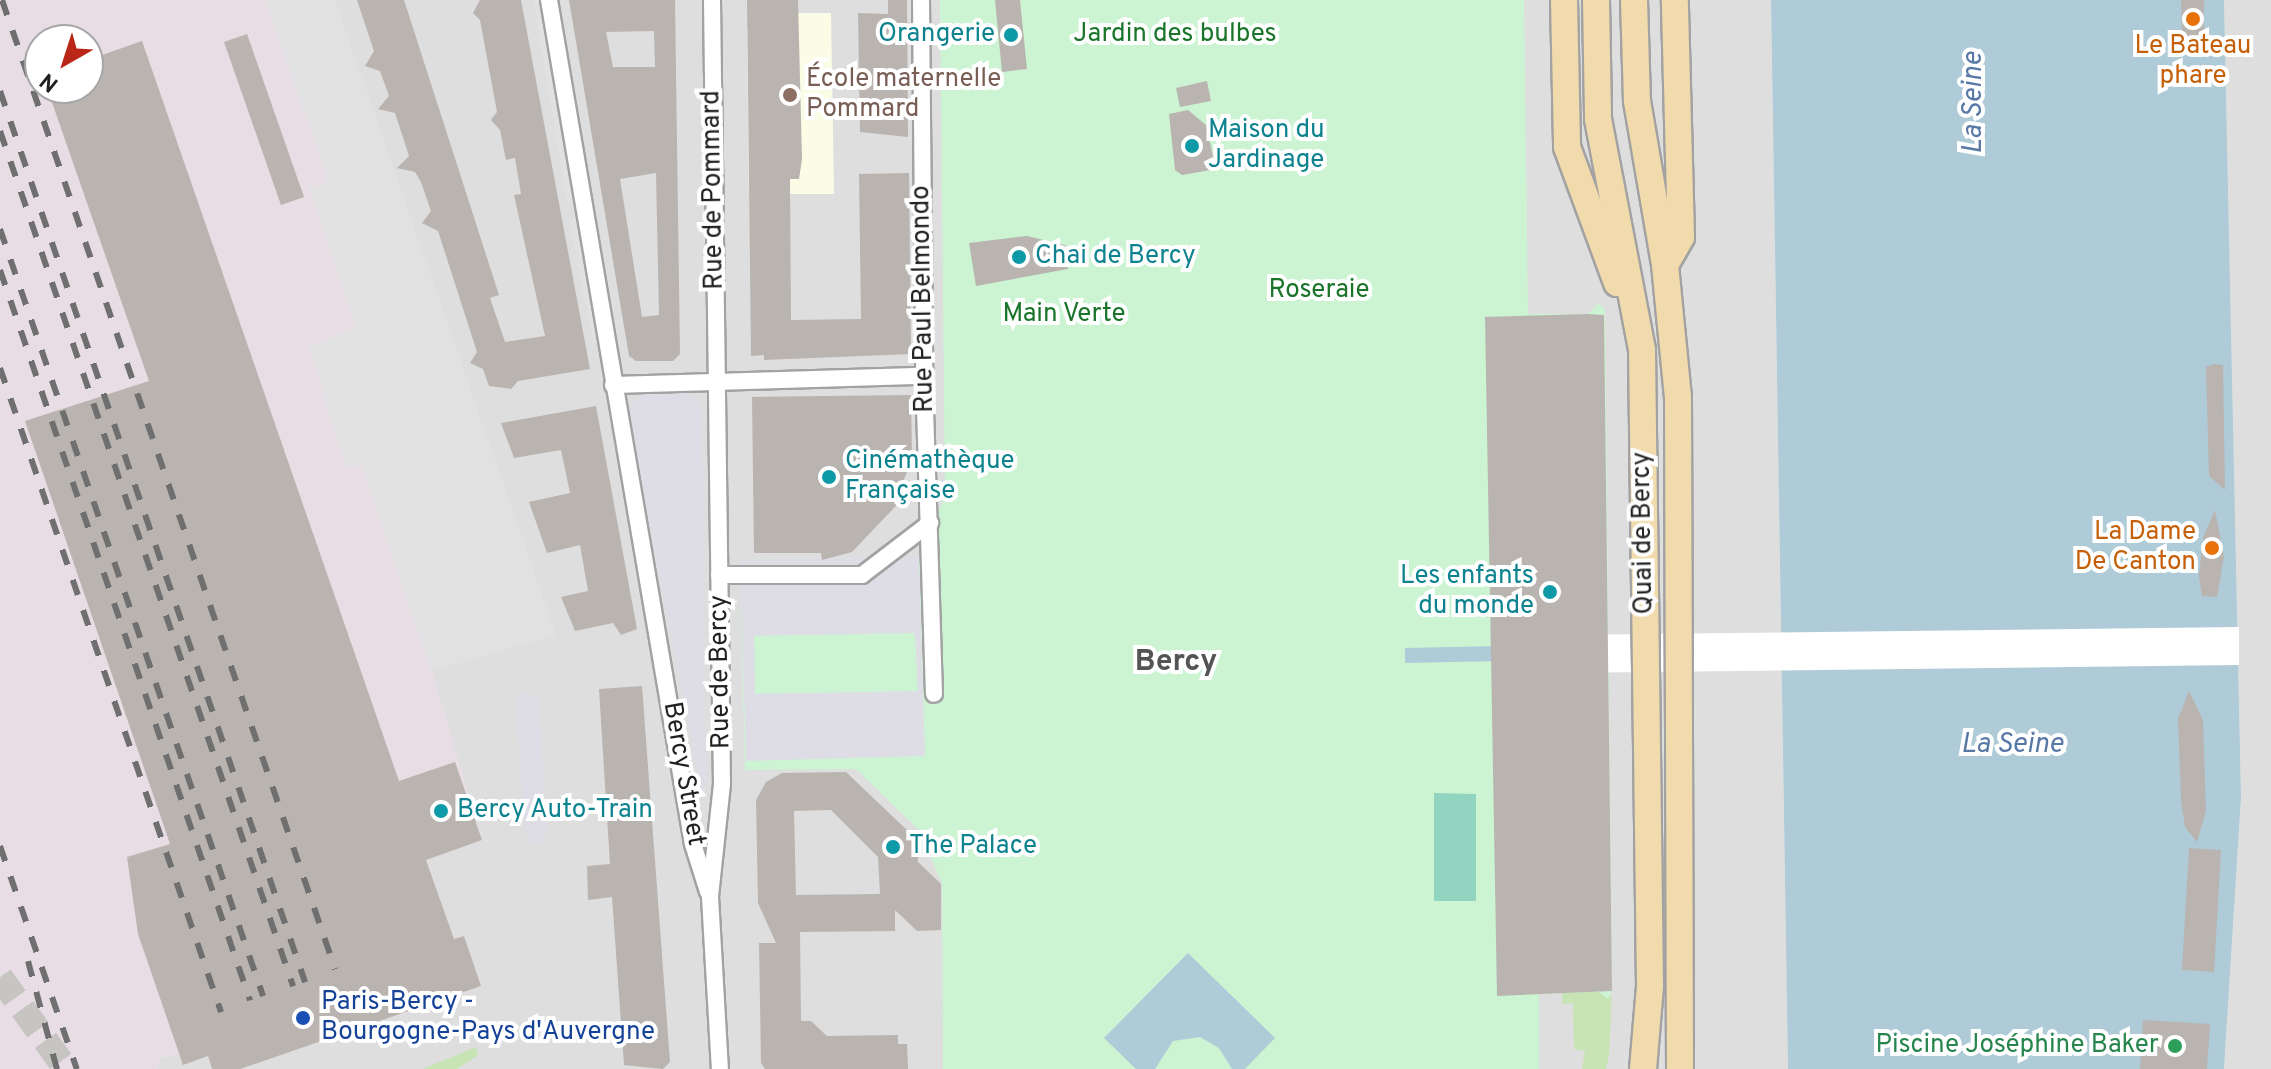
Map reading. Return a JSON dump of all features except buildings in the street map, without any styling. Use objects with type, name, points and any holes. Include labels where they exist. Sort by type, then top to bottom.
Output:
[{"type":"main road","points":[[1564,0],[1567,147],[1642,350]]},
{"type":"main road","name":"Quai de Bercy","points":[[1596,0],[1598,119],[1642,350],[1650,986],[1643,1069]]},
{"type":"main road","name":"Quai de Bercy","points":[[1634,0],[1637,101],[1665,265],[1678,397],[1680,1069]]},
{"type":"main road","points":[[1665,265],[1681,237],[1675,0]]},
{"type":"main road","points":[[1636,1069],[1645,1033]]},
{"type":"street","points":[[549,0],[613,385],[924,376]]},
{"type":"street","name":"Rue de Pommard","points":[[712,0],[719,380]]},
{"type":"street","name":"Rue Paul Belmondo","points":[[921,0],[924,376],[934,694]]},
{"type":"street","name":"Rue de Bercy","points":[[719,380],[722,784],[710,897],[720,1069]]},
{"type":"street","name":"Bercy Street","points":[[613,385],[693,844],[710,897]]},
{"type":"street","points":[[719,575],[862,575],[930,523]]},
{"type":"shaded area","points":[[0,0],[266,0],[328,181],[309,189],[357,328],[309,346],[361,466],[432,671],[482,840],[427,860],[453,939],[464,936],[481,986],[240,1069],[212,1069],[208,1056],[183,1065],[179,1053],[160,1058],[158,1069],[0,1069]]},
{"type":"shaded area","points":[[266,0],[1771,0],[1788,1069],[240,1069],[464,936],[454,940],[426,860],[481,840],[432,671],[361,466],[357,328],[309,188],[328,181]]},
{"type":"shaded area","points":[[266,0],[335,0],[556,635],[432,671],[361,466],[345,466],[309,346],[357,328],[309,188],[328,181]]},
{"type":"shaded area","points":[[533,0],[538,0],[572,201],[567,201]]},
{"type":"shaded area","points":[[2224,0],[2271,0],[2271,1069],[2224,1069],[2241,798]]},
{"type":"shaded area","name":"École maternelle Pommard","points":[[798,13],[831,13],[834,194],[749,194],[747,28]]},
{"type":"shaded area","points":[[575,220],[599,342],[593,343],[570,221]]},
{"type":"shaded area","points":[[644,393],[691,393],[702,406],[706,787],[701,791],[628,414],[631,402]]},
{"type":"shaded area","points":[[919,555],[925,756],[746,761],[740,560]],"holes":[[[915,633],[918,691],[755,694],[754,636]]]},
{"type":"shaded area","points":[[527,691],[540,700],[546,831],[541,843],[532,843],[524,830],[516,700]]},
{"type":"shaded area","points":[[179,1053],[208,1056],[212,1069],[158,1069],[160,1058]]},
{"type":"green space","points":[[940,0],[1524,0],[1528,314],[1588,314],[1598,304],[1605,309],[1612,991],[1608,999],[1599,992],[1539,994],[1539,1069],[943,1069],[942,883],[919,830],[856,769],[745,770],[740,560],[919,555],[945,496]]},
{"type":"green space","points":[[1434,793],[1476,794],[1476,901],[1434,901]]},
{"type":"green space","points":[[1599,991],[1611,997],[1612,991],[1609,1056],[1606,1069],[1582,1069],[1585,1051],[1574,1049],[1573,1003],[1562,1004],[1562,992]]},
{"type":"green space","points":[[476,1047],[478,1055],[457,1069],[423,1069]]},
{"type":"water","name":"La Seine","points":[[1771,0],[2224,0],[2241,798],[2224,1069],[1788,1069]]},
{"type":"water","points":[[1499,646],[1500,661],[1405,663],[1405,648]]},
{"type":"water","points":[[1188,953],[1275,1038],[1245,1069],[1232,1069],[1219,1048],[1200,1037],[1173,1041],[1155,1069],[1136,1069],[1104,1038]]},
{"type":"pier","points":[[2239,627],[2239,665],[1559,673],[1559,635]]},
{"type":"tunnel","points":[[0,977],[66,1069]]},
{"type":"railway","points":[[2,0],[335,969]]},
{"type":"railway","points":[[0,91],[305,982]]},
{"type":"railway","points":[[0,131],[293,986]]},
{"type":"railway","points":[[0,229],[263,996]]},
{"type":"railway","points":[[0,270],[250,1000]]},
{"type":"railway","points":[[0,368],[221,1012]]},
{"type":"railway","points":[[0,846],[77,1069]]},
{"type":"railway","points":[[28,961],[57,1069]]},
{"type":"place","name":"Le Bateau phare","points":[[2193,19]]},
{"type":"place","name":"Orangerie","points":[[1011,35]]},
{"type":"place","name":"École maternelle Pommard","points":[[790,95]]},
{"type":"place","name":"Maison du Jardinage","points":[[1192,146]]},
{"type":"place","name":"Chai de Bercy","points":[[1019,257]]},
{"type":"place","name":"Cinémathèque Française","points":[[829,477]]},
{"type":"place","name":"La Dame De Canton","points":[[2212,548]]},
{"type":"place","name":"Les enfants du monde","points":[[1550,592]]},
{"type":"place","name":"Bercy Auto-Train","points":[[441,811]]},
{"type":"place","name":"The Palace","points":[[893,847]]},
{"type":"place","name":"Paris-Bercy - Bourgogne-Pays d'Auvergne","points":[[303,1018]]},
{"type":"place","name":"Piscine Joséphine Baker","points":[[2175,1046]]},
{"type":"district","name":"Bercy","points":[[1176,663]]},
{"type":"park label","name":"Jardin des bulbes","points":[[1175,35]]},
{"type":"park label","name":"Roseraie","points":[[1319,291]]},
{"type":"park label","name":"Main Verte","points":[[1064,315]]}]
